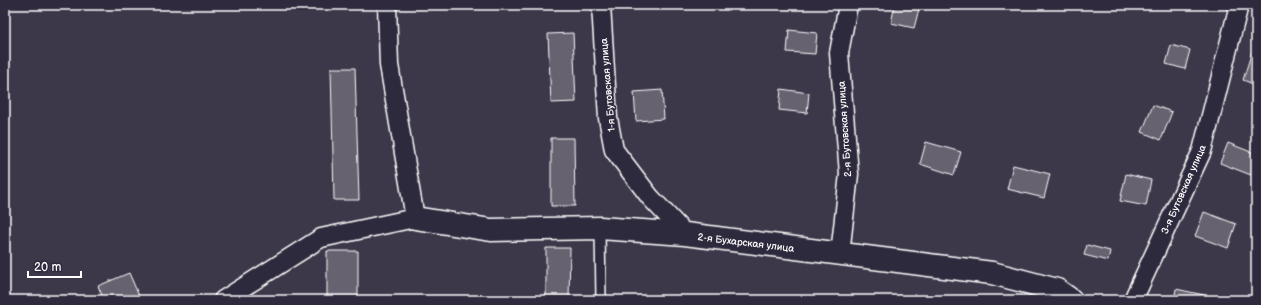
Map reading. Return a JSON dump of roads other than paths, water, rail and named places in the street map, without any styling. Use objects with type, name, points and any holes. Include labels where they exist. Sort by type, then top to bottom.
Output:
[{"type":"street","points":[[222,300],[322,238],[415,218],[389,65],[386,5]]},
{"type":"street","name":"1-я Бутовская улица","points":[[601,5],[608,118],[614,150],[650,197],[685,234]]},
{"type":"street","name":"2-я Бутовская улица","points":[[840,254],[849,174],[839,53],[848,5]]},
{"type":"street","name":"3-я Бутовская улица","points":[[1132,300],[1202,151],[1240,5]]},
{"type":"street","name":"2-я Бухарская улица","points":[[415,218],[491,230],[600,228],[685,234],[992,273],[1057,290],[1071,300]]},
{"type":"lane","points":[[600,228],[602,300]]}]
